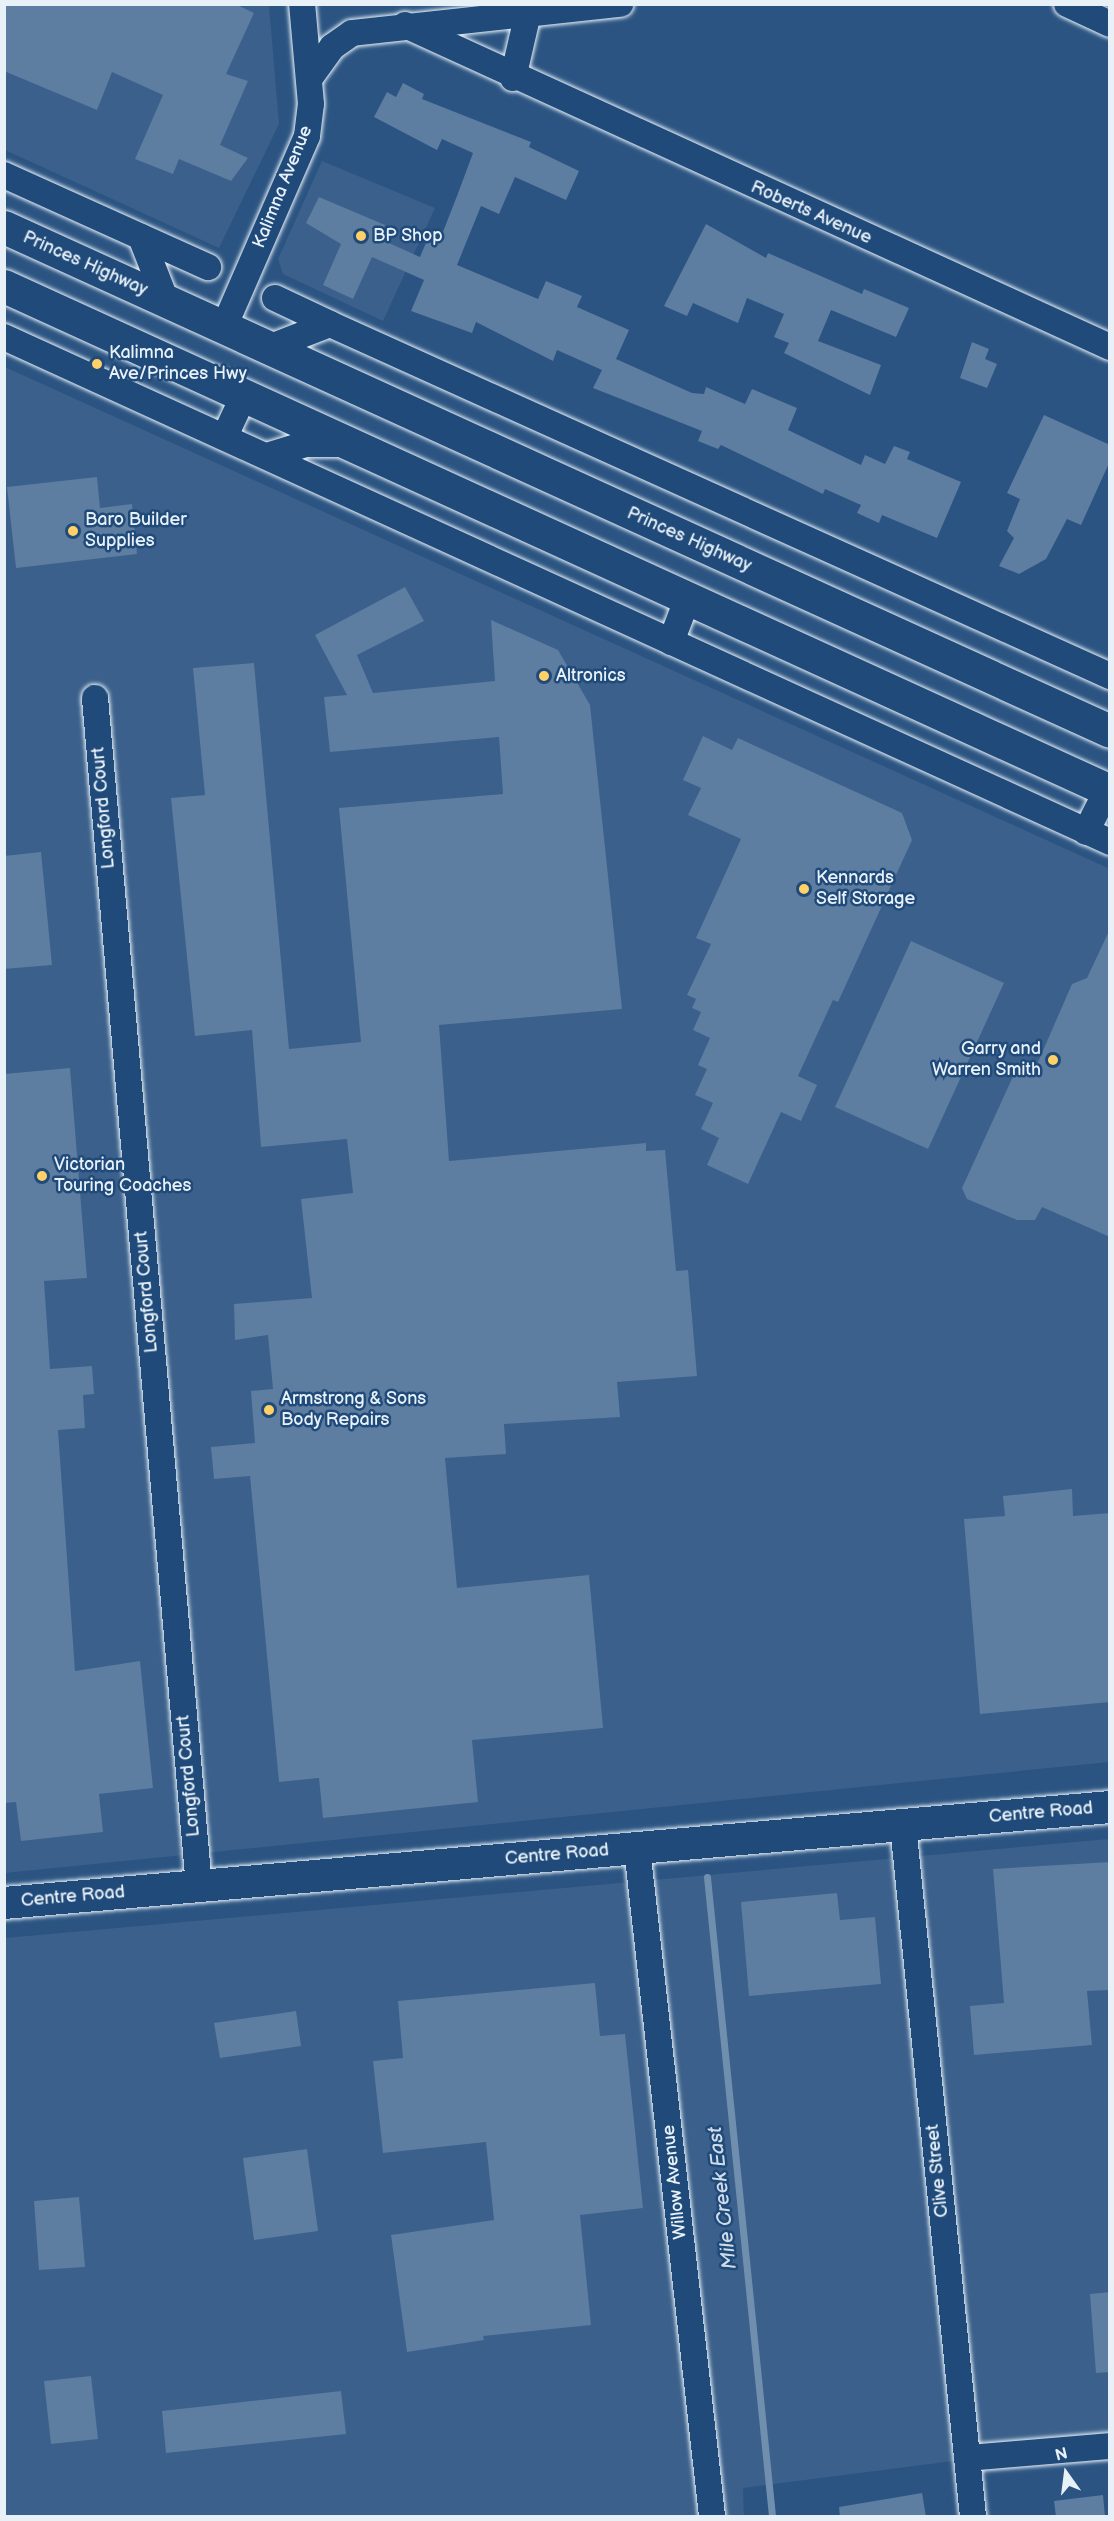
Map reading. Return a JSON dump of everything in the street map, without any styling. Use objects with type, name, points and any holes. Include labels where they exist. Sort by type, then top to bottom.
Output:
[{"type":"highway","name":"Princes Highway","points":[[4,227],[1110,731]]},
{"type":"highway","points":[[4,286],[1108,790]]},
{"type":"highway","points":[[244,394],[265,347]]},
{"type":"main road","name":"Centre Road","points":[[4,1903],[1110,1807]]},
{"type":"street","name":"Kalimna Avenue","points":[[224,327],[307,136],[309,79],[302,4]]},
{"type":"street","points":[[309,79],[343,37],[395,28],[621,4]]},
{"type":"street","points":[[1067,4],[1099,14]]},
{"type":"street","points":[[513,78],[528,13]]},
{"type":"street","name":"Roberts Avenue","points":[[395,28],[513,78],[1110,347]]},
{"type":"street","points":[[4,175],[208,267]]},
{"type":"street","name":"Princes Highway","points":[[141,237],[166,301]]},
{"type":"street","points":[[275,298],[1110,676]]},
{"type":"street","points":[[265,347],[330,324]]},
{"type":"street","points":[[4,337],[225,436],[1110,843]]},
{"type":"street","points":[[225,436],[244,394]]},
{"type":"street","points":[[267,456],[306,444],[354,445]]},
{"type":"street","points":[[671,642],[688,597]]},
{"type":"street","name":"Longford Court","points":[[95,698],[199,1886]]},
{"type":"street","points":[[1086,832],[1108,790]]},
{"type":"street","name":"Clive Street","points":[[903,1825],[973,2517]]},
{"type":"street","name":"Willow Avenue","points":[[637,1848],[712,2517]]},
{"type":"street","points":[[967,2458],[1110,2446]]},
{"type":"shaded area","points":[[5,5],[269,5],[279,124],[219,248],[5,150]]},
{"type":"shaded area","points":[[322,161],[435,208],[383,321],[283,274],[278,259]]},
{"type":"shaded area","points":[[5,367],[1110,869],[1109,1762],[5,1873]]},
{"type":"shaded area","points":[[1109,1839],[1109,2441],[743,2488],[744,2516],[5,2516],[5,1938]]},
{"type":"building","points":[[4,4],[235,4],[254,13],[226,74],[248,81],[220,145],[248,158],[231,181],[179,159],[173,174],[135,159],[163,95],[112,72],[97,110],[4,71]]},
{"type":"building","points":[[403,83],[424,94],[422,99],[531,142],[529,147],[579,171],[566,200],[515,177],[499,214],[481,206],[457,265],[538,299],[546,281],[582,296],[577,307],[629,330],[616,359],[692,393],[704,394],[706,387],[745,404],[752,389],[797,408],[788,430],[861,465],[865,455],[885,464],[894,446],[910,452],[907,459],[961,482],[937,538],[882,515],[879,523],[857,513],[861,505],[825,489],[823,494],[721,445],[718,449],[698,441],[702,431],[593,388],[602,370],[557,350],[553,361],[476,322],[472,333],[411,311],[424,280],[372,257],[353,299],[323,285],[341,244],[306,223],[319,197],[385,225],[380,239],[420,257],[428,238],[439,242],[473,153],[442,139],[437,150],[374,117],[387,92],[396,97]]},
{"type":"building","points":[[706,224],[766,258],[768,253],[862,294],[864,289],[909,308],[896,337],[831,310],[818,341],[881,365],[870,395],[784,353],[789,343],[774,337],[784,314],[747,298],[738,323],[693,303],[687,316],[664,306]]},
{"type":"building","points":[[972,342],[989,349],[985,359],[997,364],[987,388],[960,378]]},
{"type":"building","points":[[1044,415],[1110,445],[1110,461],[1081,525],[1067,519],[1046,559],[1019,574],[999,566],[1014,538],[1007,531],[1020,499],[1007,493]]},
{"type":"building","name":"Baro Builder Supplies","points":[[97,477],[100,508],[132,504],[137,554],[16,568],[7,487]]},
{"type":"building","points":[[405,587],[424,621],[357,655],[373,693],[495,681],[491,620],[558,650],[590,705],[622,1009],[439,1025],[449,1161],[646,1143],[646,1151],[665,1150],[676,1271],[688,1270],[697,1376],[617,1382],[620,1417],[504,1424],[506,1454],[445,1458],[457,1588],[589,1575],[603,1728],[472,1740],[478,1802],[323,1818],[319,1778],[279,1782],[250,1476],[214,1479],[211,1447],[255,1443],[251,1391],[273,1389],[268,1335],[235,1340],[234,1304],[312,1298],[301,1199],[353,1193],[347,1139],[261,1147],[252,1030],[195,1036],[171,798],[205,795],[193,668],[254,663],[289,1049],[361,1042],[339,808],[503,794],[499,737],[330,752],[324,697],[347,695],[315,635]]},
{"type":"building","name":"Kennards Self Storage","points":[[703,736],[732,750],[738,738],[902,813],[912,840],[838,1002],[833,1000],[798,1076],[817,1085],[801,1121],[781,1112],[748,1184],[707,1165],[719,1138],[701,1129],[713,1103],[695,1095],[707,1069],[698,1065],[710,1038],[693,1030],[701,1012],[692,1008],[696,999],[687,995],[711,944],[696,938],[741,839],[688,815],[701,788],[683,780]]},
{"type":"building","points":[[41,852],[52,965],[4,969],[4,856]]},
{"type":"building","points":[[1110,929],[1110,1237],[1042,1207],[1035,1220],[1017,1220],[967,1199],[962,1188],[1020,1061],[1035,1069],[1072,984],[1087,978]]},
{"type":"building","points":[[911,941],[1004,983],[928,1149],[835,1107]]},
{"type":"building","points":[[70,1068],[87,1278],[44,1281],[50,1369],[92,1366],[94,1394],[83,1395],[85,1428],[58,1430],[75,1671],[140,1661],[153,1788],[99,1794],[103,1832],[21,1841],[16,1802],[4,1803],[4,1074]]},
{"type":"building","points":[[1072,1489],[1073,1516],[1110,1513],[1110,1702],[980,1714],[964,1519],[1005,1516],[1003,1496]]},
{"type":"building","points":[[1110,1862],[1110,1990],[1087,1991],[1092,2045],[974,2055],[970,2006],[1004,2003],[993,1869]]},
{"type":"building","points":[[837,1893],[840,1920],[875,1917],[881,1984],[749,1996],[741,1902]]},
{"type":"building","points":[[595,1983],[600,2036],[625,2034],[643,2208],[580,2215],[591,2325],[483,2336],[484,2340],[407,2352],[391,2235],[494,2220],[486,2142],[383,2153],[373,2061],[403,2058],[398,2001]]},
{"type":"building","points":[[296,2011],[301,2046],[220,2058],[214,2023]]},
{"type":"building","points":[[307,2149],[318,2231],[254,2240],[243,2158]]},
{"type":"building","points":[[79,2197],[85,2267],[39,2270],[34,2201]]},
{"type":"building","points":[[1110,2292],[1110,2372],[1096,2373],[1090,2294]]},
{"type":"building","points":[[91,2376],[98,2439],[51,2444],[44,2381]]},
{"type":"building","points":[[341,2391],[346,2434],[166,2453],[162,2411]]},
{"type":"building","points":[[922,2493],[926,2517],[840,2517],[839,2507]]},
{"type":"building","points":[[1103,2495],[1105,2517],[1056,2517],[1054,2501]]},
{"type":"waterway","name":"Mile Creek East","points":[[707,1877],[772,2516]]},
{"type":"place","name":"BP Shop","points":[[361,236]]},
{"type":"place","name":"Kalimna Ave/Princes Hwy","points":[[97,364]]},
{"type":"place","name":"Baro Builder Supplies","points":[[73,531]]},
{"type":"place","name":"Altronics","points":[[544,676]]},
{"type":"place","name":"Kennards Self Storage","points":[[804,889]]},
{"type":"place","name":"Garry and Warren Smith","points":[[1053,1060]]},
{"type":"place","name":"Victorian Touring Coaches","points":[[42,1176]]},
{"type":"place","name":"Armstrong & Sons Body Repairs","points":[[269,1410]]}]
